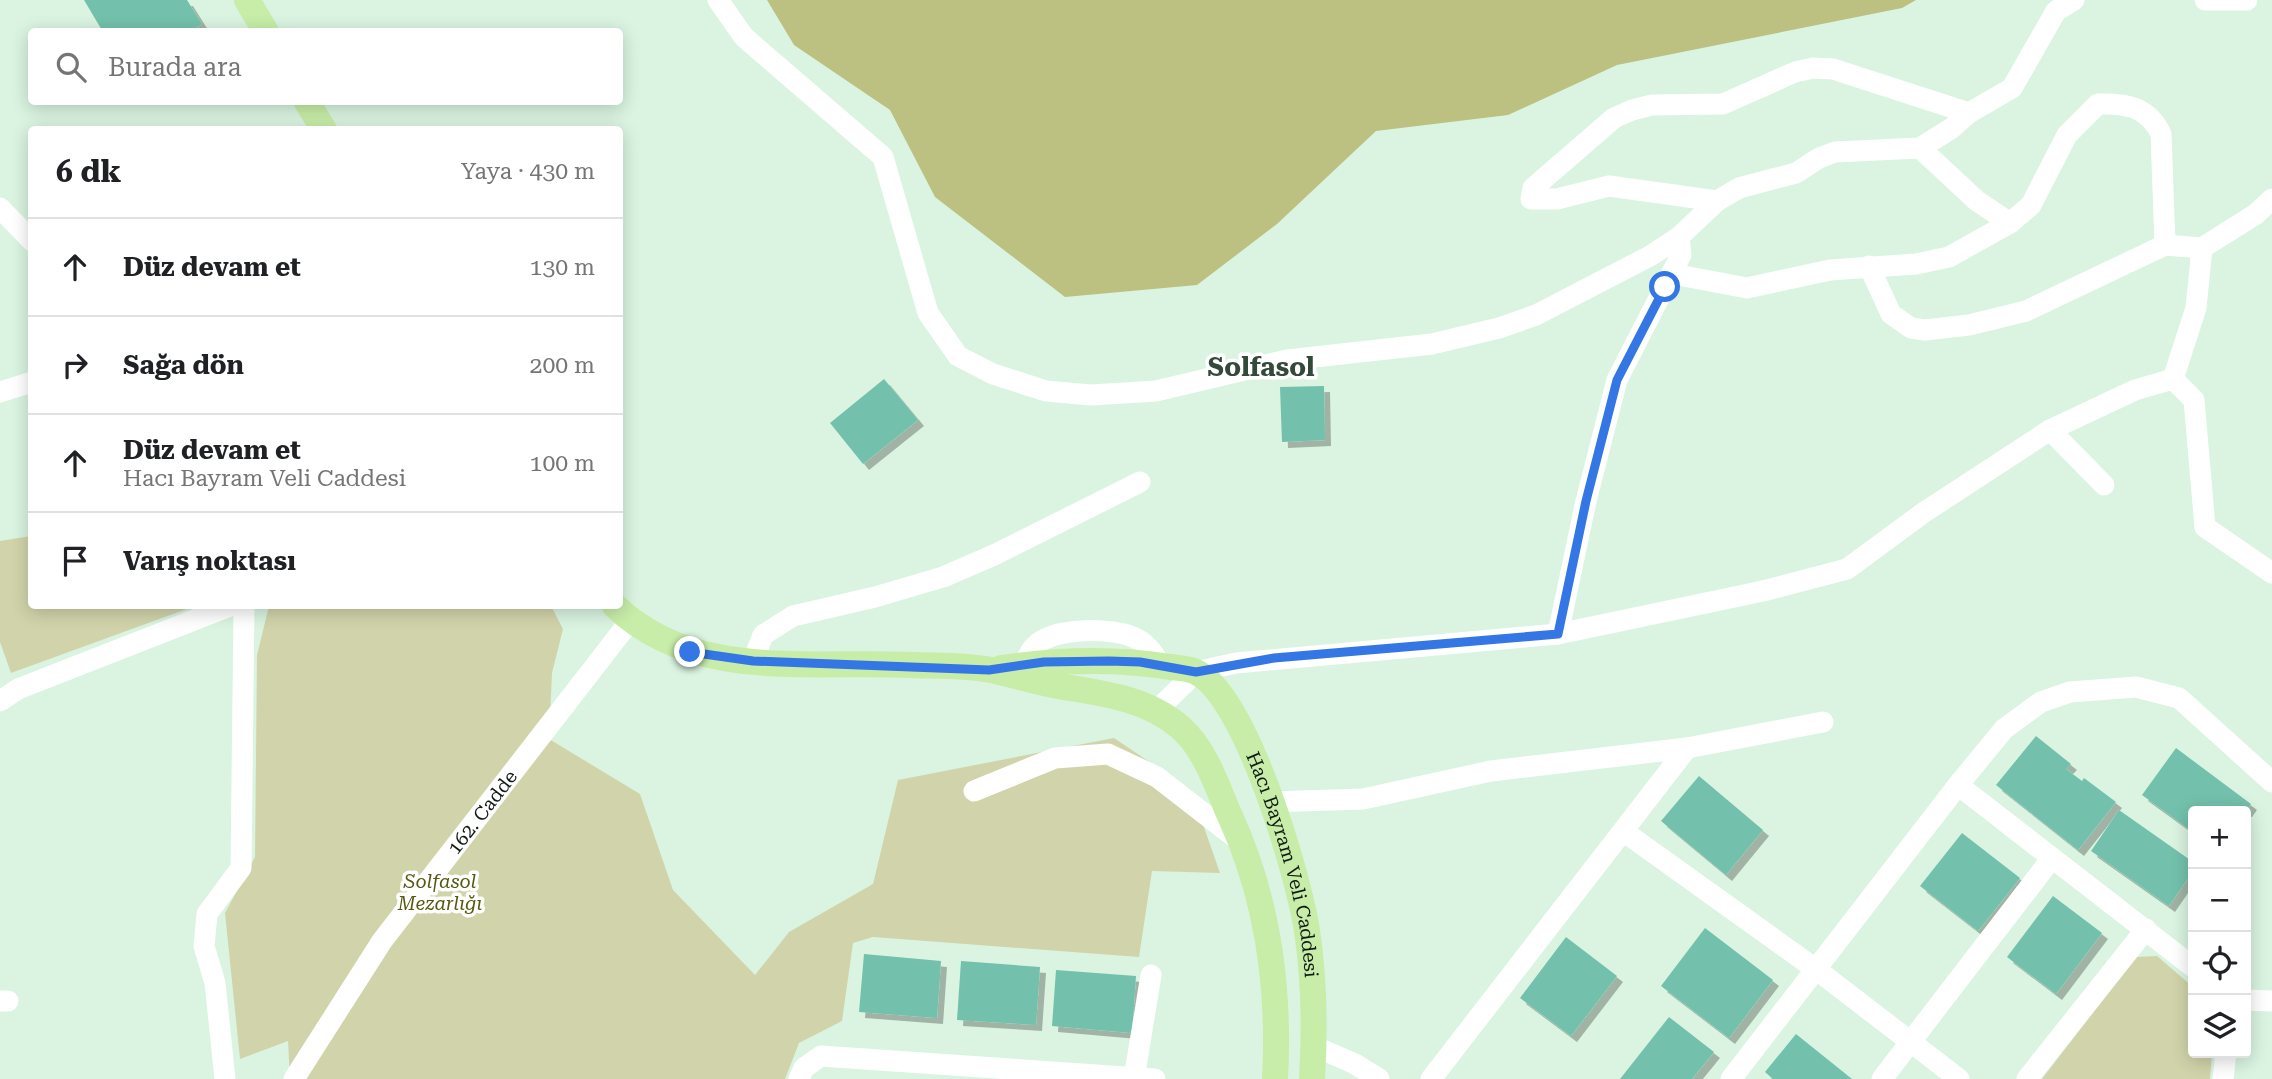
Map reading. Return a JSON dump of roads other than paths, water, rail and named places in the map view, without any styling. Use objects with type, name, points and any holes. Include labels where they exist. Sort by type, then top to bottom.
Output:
[{"type":"main road","points":[[247,0],[264,28]]},
{"type":"main road","points":[[309,105],[322,126]]},
{"type":"main road","points":[[622,613],[664,642],[690,652],[753,661],[989,670],[1024,665],[1109,661],[1196,672]]},
{"type":"main road","points":[[989,670],[1042,683],[1118,695],[1156,711],[1182,729],[1200,751],[1242,843],[1269,937],[1278,1028],[1275,1079]]},
{"type":"main road","name":"Hacı Bayram Veli Caddesi","points":[[1196,672],[1220,693],[1236,718],[1284,842],[1307,930],[1314,1046],[1312,1079]]},
{"type":"street","points":[[719,0],[744,37],[883,157],[928,313],[958,356],[993,374],[1046,391],[1091,395],[1156,391],[1287,360],[1404,348],[1461,338],[1536,315],[1679,237],[1717,201],[1748,185],[1796,173],[1819,158],[1835,152],[1920,148],[1952,128],[1969,113],[2012,88],[2056,11],[2074,0]]},
{"type":"street","points":[[2205,0],[2247,0]]},
{"type":"street","points":[[1717,201],[1609,186],[1557,199],[1531,199],[1533,188],[1614,118],[1652,105],[1723,104],[1795,72],[1833,69],[1969,113]]},
{"type":"street","points":[[1673,274],[1748,288],[1830,270],[1916,264],[1949,257],[2010,223],[2031,205],[2067,135],[2082,117],[2098,104],[2119,103],[2144,111],[2155,121],[2161,134],[2165,246]]},
{"type":"street","points":[[1920,148],[1977,201],[2010,223]]},
{"type":"street","points":[[1869,266],[1891,314],[1911,328],[1925,330],[1969,325],[2026,311],[2165,246],[2202,248],[2256,214],[2272,199]]},
{"type":"street","points":[[0,208],[28,237]]},
{"type":"street","points":[[1558,634],[1586,501],[1617,380],[1673,274],[1681,255],[1679,237]]},
{"type":"street","points":[[2173,379],[2196,308],[2202,248]]},
{"type":"street","points":[[1156,711],[1196,672],[1274,658],[1558,634],[1763,591],[1847,569],[1923,513],[2050,430],[2135,390],[2173,379]]},
{"type":"street","points":[[2173,379],[2194,400],[2205,527],[2272,573]]},
{"type":"street","points":[[0,392],[28,383]]},
{"type":"street","points":[[2050,430],[2105,485]]},
{"type":"street","points":[[753,661],[763,635],[793,616],[875,597],[943,577],[994,555],[1140,482]]},
{"type":"street","points":[[0,701],[18,690],[222,609]]},
{"type":"street","points":[[225,1079],[215,983],[204,946],[206,914],[241,868],[244,609]]},
{"type":"street","name":"162. Cadde","points":[[294,1079],[383,941],[622,613]]},
{"type":"street","points":[[1731,1079],[2004,729],[2041,702],[2070,692],[2136,687],[2179,698],[2272,782]]},
{"type":"street","points":[[1270,802],[1363,799],[1491,771],[1687,748],[1823,722]]},
{"type":"street","points":[[1431,1079],[1687,748]]},
{"type":"street","points":[[974,791],[1055,758],[1108,754],[1157,777],[1242,843]]},
{"type":"street","points":[[1958,785],[2188,963]]},
{"type":"street","points":[[1623,831],[1817,971],[1959,1079]]},
{"type":"street","points":[[1882,1079],[2052,858]]},
{"type":"street","points":[[2027,1079],[2146,929]]},
{"type":"street","points":[[799,1079],[804,1068],[821,1056],[1141,1078],[1151,975]]},
{"type":"street","points":[[2251,1000],[2272,1001]]},
{"type":"street","points":[[1314,1046],[1355,1064],[1379,1079]]},
{"type":"street","points":[[2223,1079],[2225,1058]]},
{"type":"district","name":"Solfasol","points":[[1261,367]]},
{"type":"park label","name":"Solfasol Mezarlığı","points":[[440,892]]}]
